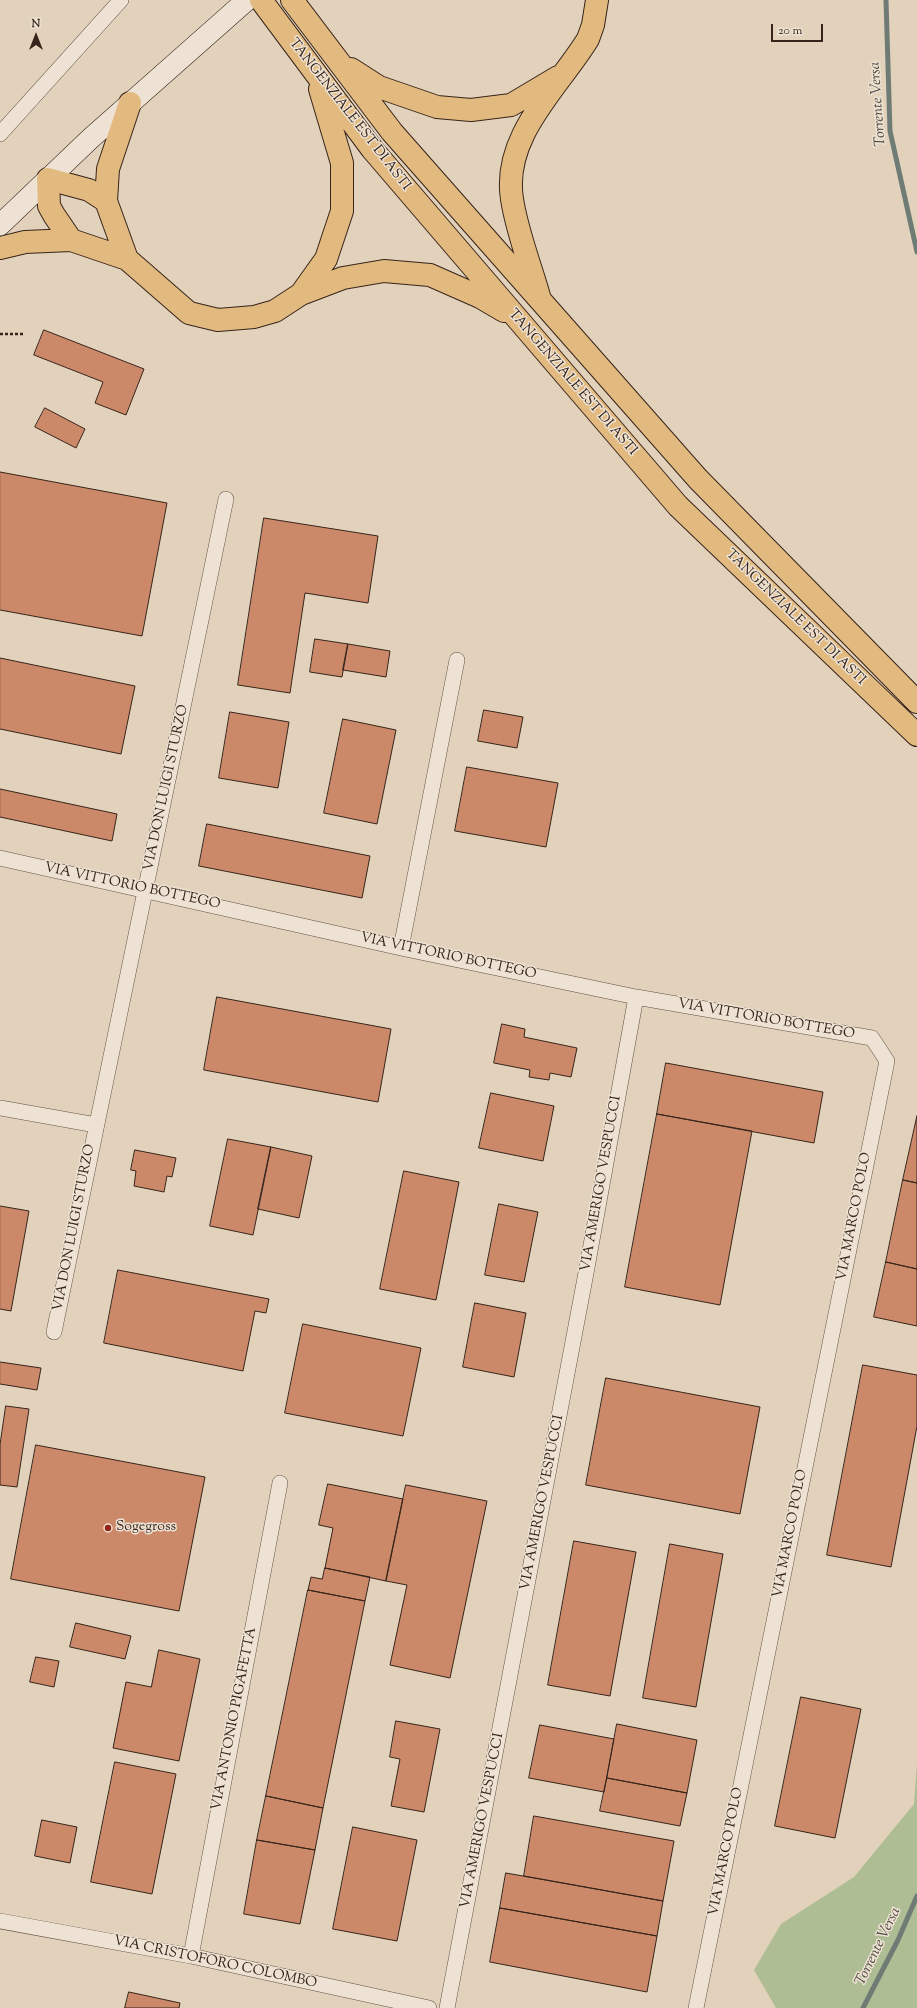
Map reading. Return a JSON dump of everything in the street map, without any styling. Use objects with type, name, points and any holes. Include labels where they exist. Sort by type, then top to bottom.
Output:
[{"type":"highway","name":"TANGENZIALE EST DI ASTI","points":[[261,0],[372,149],[678,506],[917,735]]},
{"type":"highway","name":"TANGENZIALE EST DI ASTI","points":[[292,0],[392,132],[698,479],[917,702]]},
{"type":"highway","points":[[541,302],[520,233],[512,199],[511,180],[514,160],[518,144],[527,127],[588,39],[593,25],[597,0]]},
{"type":"highway","points":[[337,60],[379,87],[437,107],[471,110],[511,105],[564,74]]},
{"type":"highway","points":[[301,294],[326,259],[342,211],[342,163],[331,122],[313,70]]},
{"type":"highway","points":[[127,259],[106,201],[108,168],[130,103]]},
{"type":"highway","points":[[71,240],[54,216],[50,206],[48,179],[89,190],[106,201]]},
{"type":"highway","points":[[0,248],[25,242],[71,240],[127,259],[189,313],[218,320],[254,317],[276,311],[301,294],[343,278],[384,272],[430,275],[480,297],[516,317]]},
{"type":"street","points":[[0,134],[121,0]]},
{"type":"street","points":[[0,225],[130,103],[247,0]]},
{"type":"street","name":"VIA DON LUIGI STURZO","points":[[54,1332],[226,499]]},
{"type":"street","points":[[401,948],[457,660]]},
{"type":"street","name":"VIA VITTORIO BOTTEGO","points":[[0,858],[401,948],[636,997],[872,1038],[886,1061]]},
{"type":"street","name":"VIA AMERIGO VESPUCCI","points":[[448,2008],[586,1273],[636,997]]},
{"type":"street","name":"VIA MARCO POLO","points":[[696,2008],[886,1061]]},
{"type":"street","name":"VIA DON LUIGI STURZO","points":[[0,1108],[96,1125]]},
{"type":"street","name":"VIA ANTONIO PIGAFETTA","points":[[191,1956],[280,1483]]},
{"type":"street","name":"VIA CRISTOFORO COLOMBO","points":[[0,1921],[191,1956],[429,2008]]},
{"type":"path","points":[[0,334],[23,334]]},
{"type":"green space","points":[[917,1763],[917,2008],[776,2008],[754,1970],[781,1924],[854,1877],[914,1804]]},
{"type":"building","points":[[44,330],[144,369],[126,415],[95,403],[103,382],[34,355]]},
{"type":"building","points":[[45,408],[85,429],[76,448],[35,427]]},
{"type":"building","points":[[0,472],[167,503],[142,636],[0,610]]},
{"type":"building","points":[[264,518],[378,536],[368,603],[305,593],[290,693],[238,685]]},
{"type":"building","points":[[315,639],[348,644],[342,677],[310,672]]},
{"type":"building","points":[[348,644],[390,651],[386,677],[343,670]]},
{"type":"building","points":[[0,658],[135,686],[121,754],[0,729]]},
{"type":"building","points":[[484,710],[523,717],[517,748],[478,741]]},
{"type":"building","points":[[230,712],[289,722],[278,788],[219,778]]},
{"type":"building","points":[[343,719],[396,730],[377,824],[324,813]]},
{"type":"building","points":[[467,767],[558,783],[546,847],[455,831]]},
{"type":"building","points":[[0,789],[117,814],[112,841],[0,817]]},
{"type":"building","points":[[207,824],[370,856],[362,898],[199,866]]},
{"type":"building","points":[[217,997],[391,1029],[378,1102],[204,1070]]},
{"type":"building","points":[[502,1024],[525,1029],[524,1037],[577,1048],[571,1077],[550,1073],[549,1080],[529,1077],[530,1070],[494,1063]]},
{"type":"building","points":[[666,1063],[823,1092],[814,1143],[657,1114]]},
{"type":"building","points":[[491,1093],[554,1106],[543,1161],[479,1148]]},
{"type":"building","points":[[657,1114],[752,1131],[720,1305],[625,1287]]},
{"type":"building","points":[[917,1116],[917,1183],[903,1180]]},
{"type":"building","points":[[228,1139],[271,1147],[253,1235],[210,1226]]},
{"type":"building","points":[[271,1147],[312,1156],[299,1218],[258,1209]]},
{"type":"building","points":[[135,1150],[176,1158],[172,1177],[167,1176],[164,1192],[134,1186],[136,1171],[131,1170]]},
{"type":"building","points":[[404,1171],[459,1182],[436,1300],[380,1289]]},
{"type":"building","points":[[903,1180],[917,1183],[917,1269],[886,1262]]},
{"type":"building","points":[[499,1204],[538,1212],[524,1282],[485,1275]]},
{"type":"building","points":[[0,1206],[29,1211],[11,1311],[0,1309]]},
{"type":"building","points":[[886,1262],[917,1269],[917,1326],[874,1317]]},
{"type":"building","points":[[118,1270],[269,1299],[266,1313],[255,1311],[243,1371],[104,1343]]},
{"type":"building","points":[[475,1303],[526,1313],[514,1377],[463,1367]]},
{"type":"building","points":[[303,1324],[421,1348],[403,1436],[285,1413]]},
{"type":"building","points":[[0,1362],[41,1368],[37,1390],[0,1384]]},
{"type":"building","points":[[863,1365],[917,1375],[917,1426],[891,1567],[827,1555]]},
{"type":"building","points":[[606,1378],[760,1407],[740,1514],[586,1485]]},
{"type":"building","points":[[6,1406],[29,1409],[17,1487],[0,1485],[0,1445]]},
{"type":"building","name":"Sogegross","points":[[36,1445],[205,1477],[179,1611],[11,1579]]},
{"type":"building","points":[[328,1484],[403,1499],[386,1581],[325,1568],[333,1528],[319,1525]]},
{"type":"building","points":[[406,1485],[487,1501],[450,1678],[390,1665],[407,1585],[386,1581]]},
{"type":"building","points":[[574,1541],[636,1552],[610,1696],[548,1685]]},
{"type":"building","points":[[670,1544],[723,1554],[696,1707],[643,1698]]},
{"type":"building","points":[[325,1568],[370,1577],[365,1601],[308,1590],[311,1577],[322,1579]]},
{"type":"building","points":[[308,1590],[365,1601],[323,1808],[266,1796]]},
{"type":"building","points":[[76,1623],[131,1636],[125,1659],[70,1647]]},
{"type":"building","points":[[159,1650],[200,1659],[179,1761],[113,1748],[126,1682],[151,1687]]},
{"type":"building","points":[[36,1657],[59,1661],[54,1687],[30,1682]]},
{"type":"building","points":[[801,1697],[861,1709],[835,1838],[775,1826]]},
{"type":"building","points":[[396,1721],[440,1729],[424,1812],[391,1806],[400,1759],[390,1757]]},
{"type":"building","points":[[617,1724],[697,1740],[687,1793],[607,1778]]},
{"type":"building","points":[[540,1725],[614,1739],[604,1792],[529,1778]]},
{"type":"building","points":[[115,1762],[176,1774],[152,1894],[91,1882]]},
{"type":"building","points":[[607,1778],[687,1793],[680,1826],[600,1811]]},
{"type":"building","points":[[266,1796],[323,1808],[315,1850],[257,1840]]},
{"type":"building","points":[[534,1816],[674,1841],[663,1901],[524,1876]]},
{"type":"building","points":[[42,1820],[77,1827],[70,1863],[35,1856]]},
{"type":"building","points":[[353,1827],[417,1840],[397,1941],[333,1929]]},
{"type":"building","points":[[257,1840],[315,1850],[300,1924],[244,1914]]},
{"type":"building","points":[[506,1873],[663,1901],[657,1936],[500,1908]]},
{"type":"building","points":[[500,1908],[657,1936],[647,1992],[490,1962]]},
{"type":"building","points":[[129,1992],[180,2003],[179,2008],[125,2008]]},
{"type":"waterway","name":"Torrente Versa","points":[[886,0],[890,131],[917,252]]},
{"type":"waterway","name":"Torrente Versa","points":[[863,2008],[898,1940],[917,1896]]},
{"type":"place","name":"Sogegross","points":[[108,1528]]}]
